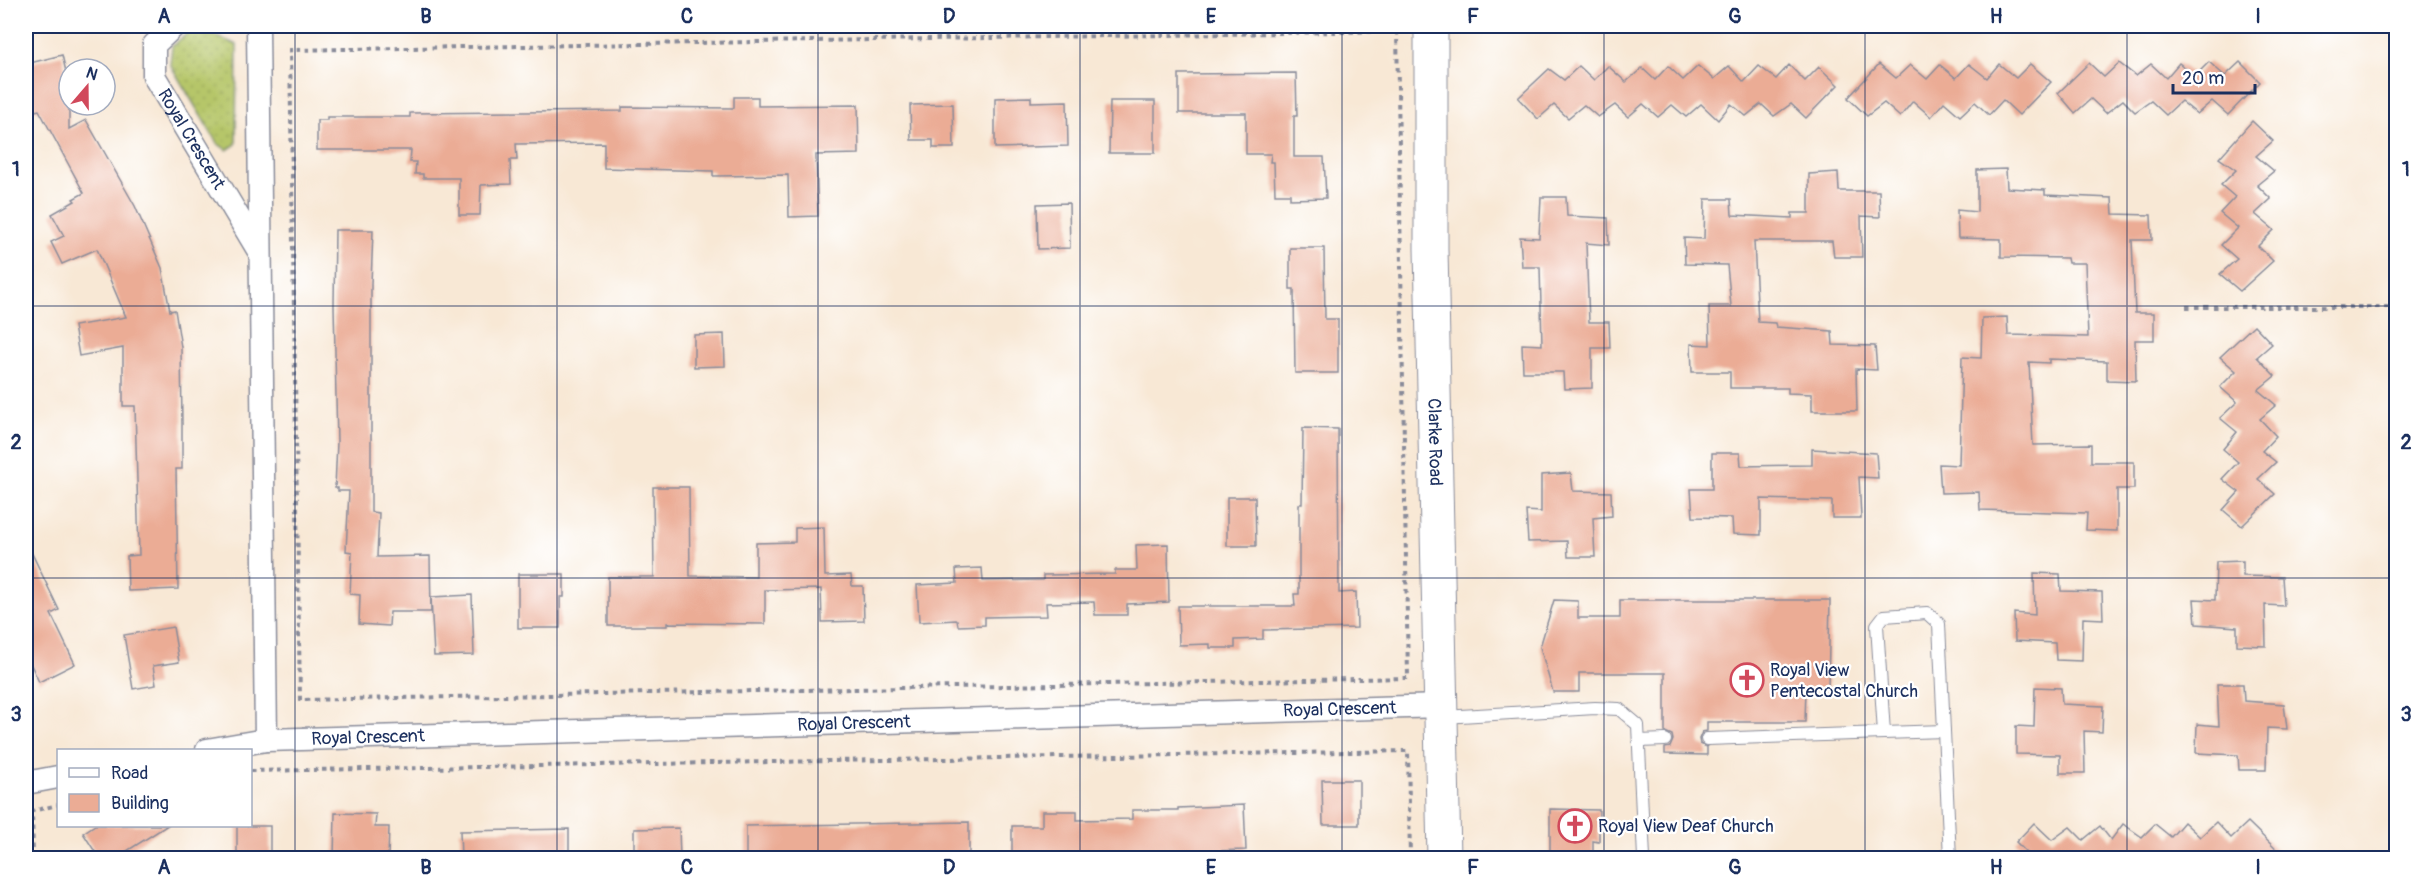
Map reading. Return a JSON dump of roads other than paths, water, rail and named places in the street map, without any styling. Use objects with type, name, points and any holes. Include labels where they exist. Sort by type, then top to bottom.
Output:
[{"type":"main road","name":"Clarke Road","points":[[1431,26],[1431,249],[1444,858]]},
{"type":"street","name":"Royal Crescent","points":[[174,26],[154,45],[154,76],[260,254]]},
{"type":"street","points":[[258,26],[266,740]]},
{"type":"street","name":"Royal Crescent","points":[[213,749],[266,740],[1442,711]]},
{"type":"street","points":[[26,783],[57,777]]},
{"type":"lane","points":[[1884,733],[1877,625],[1884,616],[1927,613],[1939,624],[1950,858]]},
{"type":"lane","points":[[1442,711],[1619,709],[1638,725],[1644,858]]},
{"type":"lane","points":[[1707,740],[1944,731]]},
{"type":"lane","points":[[1639,741],[1665,740]]},
{"type":"place","name":"Royal View Pentecostal Church","points":[[1747,680]]},
{"type":"place","name":"Royal View Deaf Church","points":[[1575,826]]}]
